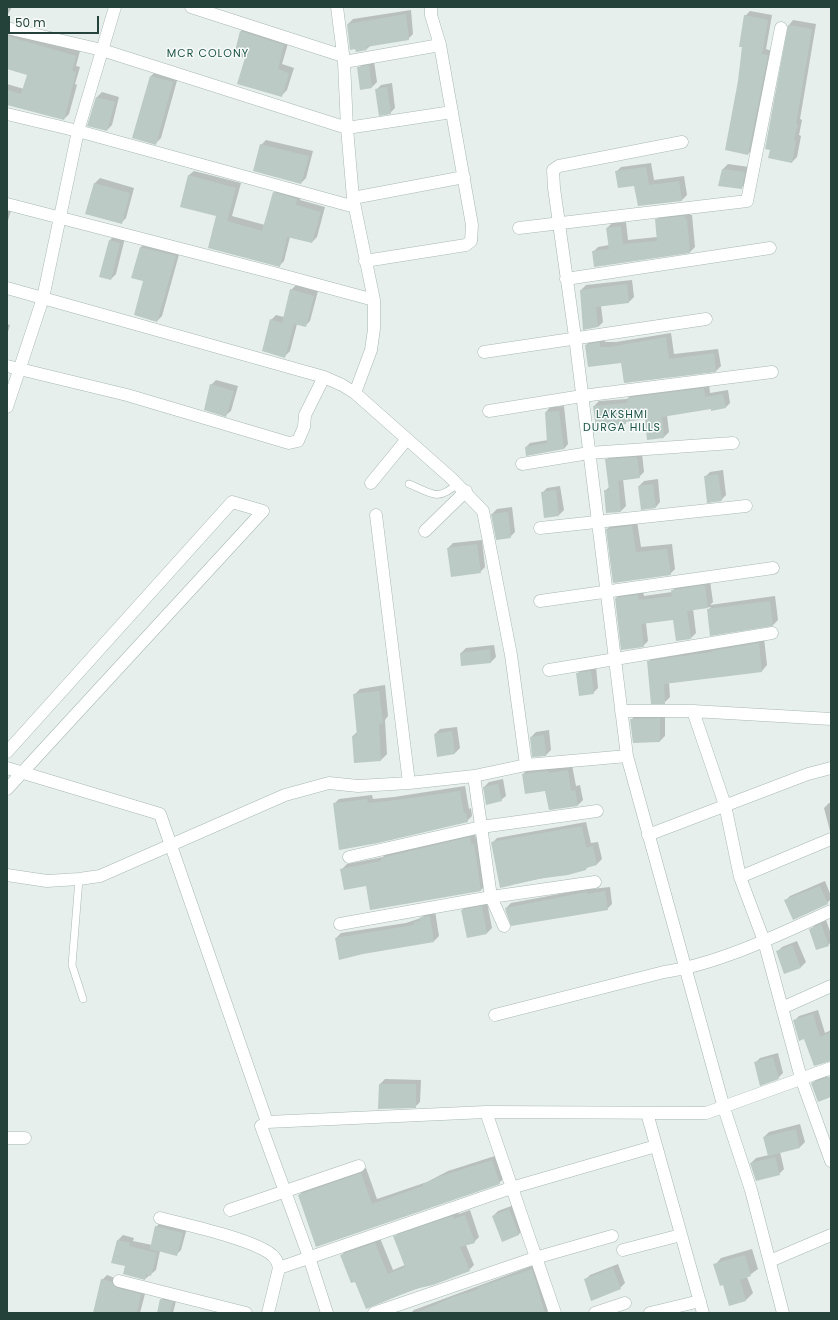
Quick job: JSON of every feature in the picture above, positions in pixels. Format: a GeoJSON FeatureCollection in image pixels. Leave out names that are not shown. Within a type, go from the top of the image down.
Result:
{"type":"FeatureCollection","features":[{"type":"Feature","properties":{"kind":"street"},"geometry":{"type":"LineString","coordinates":[[7,407],[43,298],[78,131],[114,7]]}},
{"type":"Feature","properties":{"kind":"street"},"geometry":{"type":"LineString","coordinates":[[191,7],[344,59],[440,44]]}},
{"type":"Feature","properties":{"kind":"street"},"geometry":{"type":"LineString","coordinates":[[337,7],[344,59],[347,128],[354,203],[374,300],[374,329],[371,350],[355,393]]}},
{"type":"Feature","properties":{"kind":"street"},"geometry":{"type":"LineString","coordinates":[[365,260],[468,244],[472,234],[472,225],[464,177],[440,44],[431,15],[431,7]]}},
{"type":"Feature","properties":{"kind":"street"},"geometry":{"type":"LineString","coordinates":[[7,28],[102,50],[347,128],[452,112]]}},
{"type":"Feature","properties":{"kind":"street"},"geometry":{"type":"LineString","coordinates":[[520,228],[748,201],[781,28]]}},
{"type":"Feature","properties":{"kind":"street"},"geometry":{"type":"LineString","coordinates":[[7,114],[354,203],[464,177]]}},
{"type":"Feature","properties":{"kind":"street"},"geometry":{"type":"LineString","coordinates":[[682,142],[558,166],[553,170],[558,223],[575,337],[627,756],[724,1108],[751,1190],[783,1313]]}},
{"type":"Feature","properties":{"kind":"street"},"geometry":{"type":"LineString","coordinates":[[7,204],[374,300]]}},
{"type":"Feature","properties":{"kind":"street"},"geometry":{"type":"LineString","coordinates":[[566,279],[770,248]]}},
{"type":"Feature","properties":{"kind":"street"},"geometry":{"type":"LineString","coordinates":[[7,288],[324,377],[342,384],[355,393],[461,488],[483,511],[510,655],[526,765]]}},
{"type":"Feature","properties":{"kind":"street"},"geometry":{"type":"LineString","coordinates":[[484,352],[575,337],[706,319]]}},
{"type":"Feature","properties":{"kind":"street"},"geometry":{"type":"LineString","coordinates":[[7,366],[127,395],[288,443],[298,441],[304,427],[305,415],[324,377]]}},
{"type":"Feature","properties":{"kind":"street"},"geometry":{"type":"LineString","coordinates":[[489,411],[582,396],[772,372]]}},
{"type":"Feature","properties":{"kind":"street"},"geometry":{"type":"LineString","coordinates":[[371,483],[407,439]]}},
{"type":"Feature","properties":{"kind":"street"},"geometry":{"type":"LineString","coordinates":[[522,464],[589,453],[734,443]]}},
{"type":"Feature","properties":{"kind":"street"},"geometry":{"type":"LineString","coordinates":[[425,531],[461,488]]}},
{"type":"Feature","properties":{"kind":"street"},"geometry":{"type":"LineString","coordinates":[[7,752],[232,502],[263,511],[7,789]]}},
{"type":"Feature","properties":{"kind":"street"},"geometry":{"type":"LineString","coordinates":[[540,528],[746,506]]}},
{"type":"Feature","properties":{"kind":"street"},"geometry":{"type":"LineString","coordinates":[[376,515],[409,783]]}},
{"type":"Feature","properties":{"kind":"street"},"geometry":{"type":"LineString","coordinates":[[540,601],[607,593],[773,568]]}},
{"type":"Feature","properties":{"kind":"street"},"geometry":{"type":"LineString","coordinates":[[548,670],[772,633]]}},
{"type":"Feature","properties":{"kind":"street"},"geometry":{"type":"LineString","coordinates":[[621,711],[693,711],[831,719]]}},
{"type":"Feature","properties":{"kind":"street"},"geometry":{"type":"LineString","coordinates":[[693,711],[725,805],[740,877],[764,941],[802,1078],[831,1161]]}},
{"type":"Feature","properties":{"kind":"street"},"geometry":{"type":"LineString","coordinates":[[7,875],[47,881],[100,876],[285,796],[329,783],[358,786],[409,783],[474,776],[526,765],[627,756]]}},
{"type":"Feature","properties":{"kind":"street"},"geometry":{"type":"LineString","coordinates":[[7,768],[160,814],[267,1122]]}},
{"type":"Feature","properties":{"kind":"street"},"geometry":{"type":"LineString","coordinates":[[648,835],[808,774],[831,768]]}},
{"type":"Feature","properties":{"kind":"street"},"geometry":{"type":"LineString","coordinates":[[474,776],[491,897],[504,926]]}},
{"type":"Feature","properties":{"kind":"street"},"geometry":{"type":"LineString","coordinates":[[349,857],[481,827],[597,811]]}},
{"type":"Feature","properties":{"kind":"street"},"geometry":{"type":"LineString","coordinates":[[740,877],[831,839]]}},
{"type":"Feature","properties":{"kind":"street"},"geometry":{"type":"LineString","coordinates":[[340,924],[491,897],[595,882]]}},
{"type":"Feature","properties":{"kind":"street"},"geometry":{"type":"LineString","coordinates":[[495,1015],[664,972],[685,969],[764,941],[831,911]]}},
{"type":"Feature","properties":{"kind":"street"},"geometry":{"type":"LineString","coordinates":[[782,1008],[831,986]]}},
{"type":"Feature","properties":{"kind":"street"},"geometry":{"type":"LineString","coordinates":[[327,1313],[309,1257],[260,1126],[267,1122],[486,1112],[706,1114],[831,1068]]}},
{"type":"Feature","properties":{"kind":"street"},"geometry":{"type":"LineString","coordinates":[[486,1112],[555,1313]]}},
{"type":"Feature","properties":{"kind":"street"},"geometry":{"type":"LineString","coordinates":[[647,1113],[703,1313]]}},
{"type":"Feature","properties":{"kind":"street"},"geometry":{"type":"LineString","coordinates":[[7,1138],[25,1138]]}},
{"type":"Feature","properties":{"kind":"street"},"geometry":{"type":"LineString","coordinates":[[279,1268],[511,1188],[656,1146]]}},
{"type":"Feature","properties":{"kind":"street"},"geometry":{"type":"LineString","coordinates":[[230,1210],[285,1193],[359,1166]]}},
{"type":"Feature","properties":{"kind":"street"},"geometry":{"type":"LineString","coordinates":[[160,1218],[242,1241],[266,1250],[277,1260],[279,1268],[268,1313]]}},
{"type":"Feature","properties":{"kind":"street"},"geometry":{"type":"LineString","coordinates":[[623,1250],[681,1235]]}},
{"type":"Feature","properties":{"kind":"street"},"geometry":{"type":"LineString","coordinates":[[770,1261],[831,1235]]}},
{"type":"Feature","properties":{"kind":"street"},"geometry":{"type":"LineString","coordinates":[[374,1313],[535,1258],[612,1236]]}},
{"type":"Feature","properties":{"kind":"street"},"geometry":{"type":"LineString","coordinates":[[120,1281],[246,1313]]}},
{"type":"Feature","properties":{"kind":"street"},"geometry":{"type":"LineString","coordinates":[[650,1313],[700,1301]]}},
{"type":"Feature","properties":{"kind":"street"},"geometry":{"type":"LineString","coordinates":[[595,1313],[625,1303]]}},
{"type":"Feature","properties":{"kind":"lane"},"geometry":{"type":"LineString","coordinates":[[409,484],[438,496],[461,488]]}},
{"type":"Feature","properties":{"kind":"lane"},"geometry":{"type":"LineString","coordinates":[[79,879],[72,965],[83,999]]}},
{"type":"Feature","properties":{"kind":"building"},"geometry":{"type":"Polygon","coordinates":[[[406,14],[409,40],[366,47],[367,50],[356,52],[355,49],[350,50],[347,24],[406,14]]]}},
{"type":"Feature","properties":{"kind":"building"},"geometry":{"type":"Polygon","coordinates":[[[744,15],[768,20],[762,54],[768,55],[748,155],[725,150],[738,81],[742,47],[739,47],[744,15]]]}},
{"type":"Feature","properties":{"kind":"building"},"geometry":{"type":"Polygon","coordinates":[[[788,25],[812,29],[796,124],[798,124],[794,140],[796,141],[792,163],[768,158],[770,150],[765,149],[788,25]]]}},
{"type":"Feature","properties":{"kind":"building"},"geometry":{"type":"Polygon","coordinates":[[[240,31],[284,45],[278,69],[289,73],[282,97],[237,84],[245,58],[234,55],[240,31]]]}},
{"type":"Feature","properties":{"kind":"building"},"geometry":{"type":"Polygon","coordinates":[[[7,36],[76,56],[72,71],[76,72],[64,120],[7,105],[7,90],[21,94],[27,75],[7,69],[7,36]]]}},
{"type":"Feature","properties":{"kind":"building"},"geometry":{"type":"Polygon","coordinates":[[[369,65],[372,88],[360,90],[357,67],[369,65]]]}},
{"type":"Feature","properties":{"kind":"building"},"geometry":{"type":"Polygon","coordinates":[[[150,76],[173,82],[156,145],[132,138],[150,76]]]}},
{"type":"Feature","properties":{"kind":"building"},"geometry":{"type":"Polygon","coordinates":[[[387,87],[391,114],[379,116],[375,89],[387,87]]]}},
{"type":"Feature","properties":{"kind":"building"},"geometry":{"type":"Polygon","coordinates":[[[96,97],[115,102],[107,131],[87,126],[96,97]]]}},
{"type":"Feature","properties":{"kind":"building"},"geometry":{"type":"Polygon","coordinates":[[[260,144],[309,156],[301,184],[253,171],[260,144]]]}},
{"type":"Feature","properties":{"kind":"building"},"geometry":{"type":"Polygon","coordinates":[[[646,167],[649,185],[679,181],[682,201],[638,206],[634,186],[618,188],[615,171],[646,167]]]}},
{"type":"Feature","properties":{"kind":"building"},"geometry":{"type":"Polygon","coordinates":[[[722,169],[745,172],[742,189],[718,186],[722,169]]]}},
{"type":"Feature","properties":{"kind":"building"},"geometry":{"type":"Polygon","coordinates":[[[188,175],[236,188],[227,221],[262,231],[273,192],[297,199],[296,205],[321,212],[312,243],[287,237],[280,267],[208,248],[216,216],[180,207],[188,175]]]}},
{"type":"Feature","properties":{"kind":"building"},"geometry":{"type":"Polygon","coordinates":[[[94,183],[130,193],[122,224],[85,214],[94,183]]]}},
{"type":"Feature","properties":{"kind":"building"},"geometry":{"type":"Polygon","coordinates":[[[685,216],[685,219],[687,219],[690,253],[594,267],[592,251],[609,249],[606,228],[621,226],[623,244],[657,241],[655,219],[685,216]]]}},
{"type":"Feature","properties":{"kind":"building"},"geometry":{"type":"Polygon","coordinates":[[[109,240],[120,243],[111,280],[99,277],[109,240]]]}},
{"type":"Feature","properties":{"kind":"building"},"geometry":{"type":"Polygon","coordinates":[[[140,247],[176,256],[157,322],[134,315],[143,281],[131,278],[140,247]]]}},
{"type":"Feature","properties":{"kind":"building"},"geometry":{"type":"Polygon","coordinates":[[[627,284],[629,303],[596,307],[598,327],[583,330],[580,290],[627,284]]]}},
{"type":"Feature","properties":{"kind":"building"},"geometry":{"type":"Polygon","coordinates":[[[290,289],[314,296],[306,327],[294,324],[285,358],[262,351],[270,319],[282,323],[290,289]]]}},
{"type":"Feature","properties":{"kind":"building"},"geometry":{"type":"Polygon","coordinates":[[[666,337],[669,359],[714,353],[716,372],[624,383],[621,363],[588,367],[585,345],[600,342],[600,347],[610,347],[666,337]]]}},
{"type":"Feature","properties":{"kind":"building"},"geometry":{"type":"Polygon","coordinates":[[[210,384],[234,391],[226,417],[204,410],[210,384]]]}},
{"type":"Feature","properties":{"kind":"building"},"geometry":{"type":"Polygon","coordinates":[[[704,388],[705,397],[723,394],[726,408],[662,417],[664,438],[647,440],[645,419],[626,422],[626,424],[596,428],[593,406],[627,403],[627,398],[704,388]]]}},
{"type":"Feature","properties":{"kind":"building"},"geometry":{"type":"Polygon","coordinates":[[[559,411],[564,449],[526,456],[525,447],[547,443],[545,412],[559,411]]]}},
{"type":"Feature","properties":{"kind":"building"},"geometry":{"type":"Polygon","coordinates":[[[637,457],[640,478],[618,481],[621,512],[606,513],[604,490],[609,490],[605,459],[637,457]]]}},
{"type":"Feature","properties":{"kind":"building"},"geometry":{"type":"Polygon","coordinates":[[[718,474],[722,501],[707,503],[704,476],[718,474]]]}},
{"type":"Feature","properties":{"kind":"building"},"geometry":{"type":"Polygon","coordinates":[[[653,484],[656,508],[641,510],[638,486],[653,484]]]}},
{"type":"Feature","properties":{"kind":"building"},"geometry":{"type":"Polygon","coordinates":[[[556,490],[559,516],[544,518],[541,492],[556,490]]]}},
{"type":"Feature","properties":{"kind":"building"},"geometry":{"type":"Polygon","coordinates":[[[508,512],[511,538],[496,540],[491,514],[508,512]]]}},
{"type":"Feature","properties":{"kind":"building"},"geometry":{"type":"Polygon","coordinates":[[[632,526],[636,552],[667,549],[671,575],[613,583],[606,529],[632,526]]]}},
{"type":"Feature","properties":{"kind":"building"},"geometry":{"type":"Polygon","coordinates":[[[477,544],[481,573],[451,577],[447,548],[477,544]]]}},
{"type":"Feature","properties":{"kind":"building"},"geometry":{"type":"Polygon","coordinates":[[[705,585],[708,608],[687,611],[691,639],[676,641],[673,620],[641,624],[644,647],[621,650],[615,598],[638,595],[639,600],[672,596],[671,590],[705,585]]]}},
{"type":"Feature","properties":{"kind":"building"},"geometry":{"type":"Polygon","coordinates":[[[770,601],[773,626],[710,636],[707,609],[770,601]]]}},
{"type":"Feature","properties":{"kind":"building"},"geometry":{"type":"Polygon","coordinates":[[[759,643],[762,672],[664,684],[665,704],[651,704],[647,661],[712,652],[759,643]]]}},
{"type":"Feature","properties":{"kind":"building"},"geometry":{"type":"Polygon","coordinates":[[[490,649],[491,663],[461,666],[460,653],[490,649]]]}},
{"type":"Feature","properties":{"kind":"building"},"geometry":{"type":"Polygon","coordinates":[[[591,671],[594,694],[579,696],[576,673],[591,671]]]}},
{"type":"Feature","properties":{"kind":"building"},"geometry":{"type":"Polygon","coordinates":[[[379,691],[383,723],[379,724],[381,761],[354,763],[352,736],[357,735],[353,694],[379,691]]]}},
{"type":"Feature","properties":{"kind":"building"},"geometry":{"type":"Polygon","coordinates":[[[660,718],[660,742],[633,743],[630,719],[660,718]]]}},
{"type":"Feature","properties":{"kind":"building"},"geometry":{"type":"Polygon","coordinates":[[[452,731],[455,754],[437,757],[434,734],[452,731]]]}},
{"type":"Feature","properties":{"kind":"building"},"geometry":{"type":"Polygon","coordinates":[[[544,735],[546,756],[532,757],[530,737],[544,735]]]}},
{"type":"Feature","properties":{"kind":"building"},"geometry":{"type":"Polygon","coordinates":[[[568,770],[571,791],[575,790],[578,806],[549,810],[545,791],[525,794],[522,774],[548,771],[549,773],[568,770]]]}},
{"type":"Feature","properties":{"kind":"building"},"geometry":{"type":"Polygon","coordinates":[[[498,784],[502,801],[486,805],[483,787],[498,784]]]}},
{"type":"Feature","properties":{"kind":"building"},"geometry":{"type":"Polygon","coordinates":[[[460,791],[464,813],[466,813],[468,822],[378,843],[339,850],[333,803],[367,799],[368,803],[460,791]]]}},
{"type":"Feature","properties":{"kind":"building"},"geometry":{"type":"Polygon","coordinates":[[[582,826],[586,848],[593,846],[597,865],[568,875],[537,879],[500,888],[491,842],[582,826]]]}},
{"type":"Feature","properties":{"kind":"building"},"geometry":{"type":"Polygon","coordinates":[[[470,837],[471,844],[474,844],[481,891],[370,910],[366,886],[344,890],[340,869],[381,861],[381,858],[470,837]]]}},
{"type":"Feature","properties":{"kind":"building"},"geometry":{"type":"Polygon","coordinates":[[[820,886],[828,904],[793,920],[784,900],[820,886]]]}},
{"type":"Feature","properties":{"kind":"building"},"geometry":{"type":"Polygon","coordinates":[[[605,891],[608,910],[511,926],[505,908],[587,892],[587,894],[605,891]]]}},
{"type":"Feature","properties":{"kind":"building"},"geometry":{"type":"Polygon","coordinates":[[[482,906],[487,934],[467,938],[461,910],[482,906]]]}},
{"type":"Feature","properties":{"kind":"building"},"geometry":{"type":"Polygon","coordinates":[[[430,916],[434,942],[363,954],[339,960],[335,938],[414,925],[414,922],[420,921],[420,917],[430,916]]]}},
{"type":"Feature","properties":{"kind":"building"},"geometry":{"type":"Polygon","coordinates":[[[821,924],[829,946],[816,950],[809,929],[821,924]]]}},
{"type":"Feature","properties":{"kind":"building"},"geometry":{"type":"Polygon","coordinates":[[[792,945],[801,968],[784,974],[776,951],[792,945]]]}},
{"type":"Feature","properties":{"kind":"building"},"geometry":{"type":"Polygon","coordinates":[[[813,1014],[820,1037],[831,1032],[831,1061],[814,1066],[804,1039],[799,1041],[793,1020],[813,1014]]]}},
{"type":"Feature","properties":{"kind":"building"},"geometry":{"type":"Polygon","coordinates":[[[773,1057],[779,1079],[760,1086],[754,1062],[773,1057]]]}},
{"type":"Feature","properties":{"kind":"building"},"geometry":{"type":"Polygon","coordinates":[[[831,1076],[831,1097],[818,1102],[811,1083],[831,1076]]]}},
{"type":"Feature","properties":{"kind":"building"},"geometry":{"type":"Polygon","coordinates":[[[379,1084],[416,1084],[416,1108],[378,1109],[379,1084]]]}},
{"type":"Feature","properties":{"kind":"building"},"geometry":{"type":"Polygon","coordinates":[[[796,1129],[800,1148],[768,1156],[763,1137],[796,1129]]]}},
{"type":"Feature","properties":{"kind":"building"},"geometry":{"type":"Polygon","coordinates":[[[775,1157],[780,1175],[756,1181],[750,1163],[775,1157]]]}},
{"type":"Feature","properties":{"kind":"building"},"geometry":{"type":"Polygon","coordinates":[[[492,1160],[500,1184],[316,1247],[298,1195],[361,1173],[372,1204],[423,1186],[423,1184],[441,1176],[492,1160]]]}},
{"type":"Feature","properties":{"kind":"building"},"geometry":{"type":"Polygon","coordinates":[[[509,1209],[519,1235],[502,1242],[492,1216],[509,1209]]]}},
{"type":"Feature","properties":{"kind":"building"},"geometry":{"type":"Polygon","coordinates":[[[465,1215],[475,1243],[460,1247],[470,1271],[433,1285],[415,1289],[366,1309],[355,1282],[351,1283],[340,1255],[375,1243],[388,1274],[405,1267],[393,1236],[453,1216],[454,1219],[465,1215]]]}},
{"type":"Feature","properties":{"kind":"building"},"geometry":{"type":"Polygon","coordinates":[[[155,1226],[183,1233],[177,1256],[150,1249],[155,1226]]]}},
{"type":"Feature","properties":{"kind":"building"},"geometry":{"type":"Polygon","coordinates":[[[117,1240],[130,1243],[129,1246],[157,1253],[151,1276],[146,1274],[145,1280],[123,1274],[125,1266],[111,1263],[117,1240]]]}},
{"type":"Feature","properties":{"kind":"building"},"geometry":{"type":"Polygon","coordinates":[[[745,1255],[751,1276],[740,1280],[746,1301],[729,1306],[723,1285],[720,1286],[713,1264],[745,1255]]]}},
{"type":"Feature","properties":{"kind":"building"},"geometry":{"type":"Polygon","coordinates":[[[613,1268],[621,1289],[591,1301],[584,1279],[613,1268]]]}},
{"type":"Feature","properties":{"kind":"building"},"geometry":{"type":"Polygon","coordinates":[[[532,1269],[545,1313],[416,1313],[453,1297],[479,1289],[479,1287],[532,1269]]]}},
{"type":"Feature","properties":{"kind":"building"},"geometry":{"type":"Polygon","coordinates":[[[101,1279],[112,1282],[117,1288],[141,1294],[137,1313],[93,1313],[101,1279]]]}},
{"type":"Feature","properties":{"kind":"building"},"geometry":{"type":"Polygon","coordinates":[[[160,1299],[173,1302],[170,1313],[157,1313],[160,1299]]]}},
{"type":"Feature","properties":{"kind":"district","name":"MCR COLONY"},"geometry":{"type":"Point","coordinates":[208,54]}},
{"type":"Feature","properties":{"kind":"district","name":"LAKSHMI DURGA HILLS"},"geometry":{"type":"Point","coordinates":[622,421]}}]}
